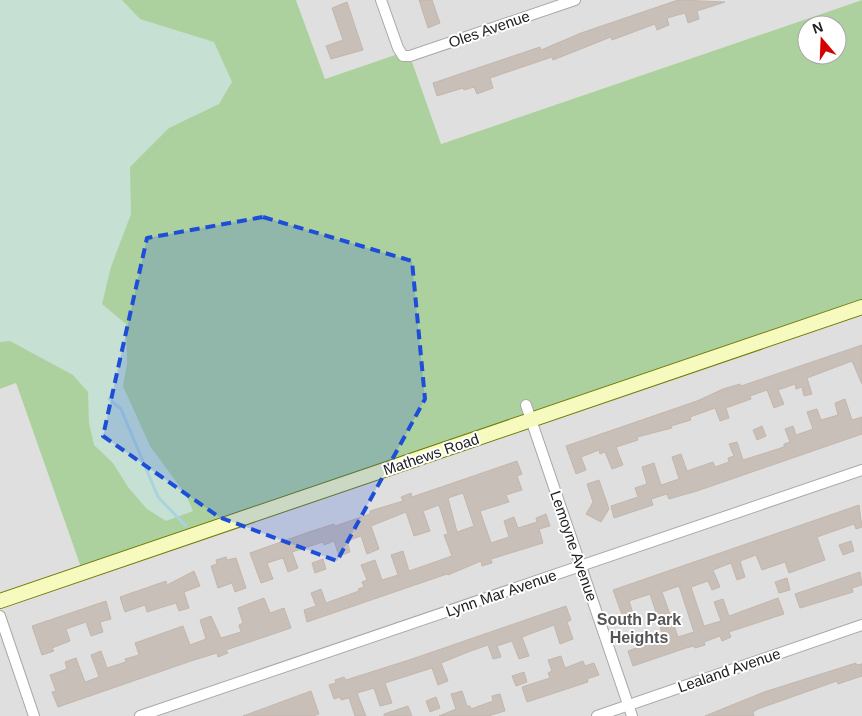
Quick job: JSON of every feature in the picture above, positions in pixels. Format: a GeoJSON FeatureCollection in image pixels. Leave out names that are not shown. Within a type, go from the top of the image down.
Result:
{"type":"FeatureCollection","features":[{"type":"Feature","properties":{"kind":"street","name":"Oles Avenue"},"geometry":{"type":"LineString","coordinates":[[381,0],[398,48],[403,56],[410,56],[575,0]]}},
{"type":"Feature","properties":{"kind":"street","name":"Mathews Road"},"geometry":{"type":"LineString","coordinates":[[0,601],[862,307]]}},
{"type":"Feature","properties":{"kind":"street","name":"Lemoyne Avenue"},"geometry":{"type":"LineString","coordinates":[[526,404],[632,716]]}},
{"type":"Feature","properties":{"kind":"street","name":"Lynn Mar Avenue"},"geometry":{"type":"LineString","coordinates":[[140,716],[862,470]]}},
{"type":"Feature","properties":{"kind":"street"},"geometry":{"type":"LineString","coordinates":[[0,616],[34,716]]}},
{"type":"Feature","properties":{"kind":"street","name":"Lealand Avenue"},"geometry":{"type":"LineString","coordinates":[[597,716],[862,625]]}},
{"type":"Feature","properties":{"kind":"highlighted area"},"geometry":{"type":"Polygon","coordinates":[[[263,217],[412,261],[425,399],[337,561],[219,517],[103,436],[147,238],[263,217]]]}},
{"type":"Feature","properties":{"kind":"shaded area"},"geometry":{"type":"Polygon","coordinates":[[[296,0],[862,0],[818,15],[797,15],[797,22],[441,144],[410,56],[401,54],[325,79],[296,0]]]}},
{"type":"Feature","properties":{"kind":"shaded area"},"geometry":{"type":"Polygon","coordinates":[[[862,307],[862,716],[0,716],[0,389],[16,383],[83,572],[862,307]]]}},
{"type":"Feature","properties":{"kind":"green space"},"geometry":{"type":"Polygon","coordinates":[[[0,0],[296,0],[325,79],[401,53],[410,56],[441,144],[797,22],[797,65],[847,65],[847,15],[818,15],[862,0],[862,307],[83,573],[16,383],[0,389],[0,0]]]}},
{"type":"Feature","properties":{"kind":"green space"},"geometry":{"type":"Polygon","coordinates":[[[0,0],[122,0],[140,19],[214,42],[232,82],[219,104],[169,128],[130,167],[131,214],[111,267],[102,304],[126,324],[127,364],[123,386],[150,446],[186,495],[193,511],[166,521],[147,509],[128,487],[113,463],[94,445],[89,423],[88,392],[73,375],[10,341],[0,342],[0,0]]]}},
{"type":"Feature","properties":{"kind":"building"},"geometry":{"type":"Polygon","coordinates":[[[419,0],[432,0],[440,23],[428,28],[419,0]]]}},
{"type":"Feature","properties":{"kind":"building"},"geometry":{"type":"Polygon","coordinates":[[[678,0],[725,2],[697,11],[699,19],[688,23],[685,13],[667,18],[669,25],[657,30],[655,24],[612,40],[611,37],[553,60],[552,57],[490,78],[493,88],[477,94],[474,87],[464,90],[463,88],[437,96],[433,83],[540,47],[541,50],[581,33],[678,0]]]}},
{"type":"Feature","properties":{"kind":"building"},"geometry":{"type":"Polygon","coordinates":[[[347,2],[363,50],[331,59],[326,46],[343,40],[332,8],[347,2]]]}},
{"type":"Feature","properties":{"kind":"building"},"geometry":{"type":"Polygon","coordinates":[[[862,345],[862,384],[852,361],[807,378],[812,394],[804,396],[802,387],[796,389],[795,384],[778,390],[784,404],[774,408],[767,390],[750,396],[751,399],[726,408],[729,418],[720,421],[715,408],[690,417],[691,420],[671,426],[672,428],[637,437],[638,440],[616,447],[623,465],[612,469],[605,452],[600,454],[599,450],[581,457],[586,470],[576,474],[566,446],[697,401],[723,389],[740,384],[741,386],[862,345]]]}},
{"type":"Feature","properties":{"kind":"building"},"geometry":{"type":"Polygon","coordinates":[[[845,399],[852,420],[862,417],[862,434],[697,491],[669,499],[667,494],[651,499],[653,505],[614,518],[611,506],[638,497],[635,488],[647,484],[642,467],[654,463],[661,485],[679,479],[672,457],[681,454],[687,471],[713,462],[715,467],[729,462],[728,458],[734,456],[729,444],[737,442],[743,460],[784,447],[784,444],[790,442],[785,429],[793,426],[796,435],[813,429],[807,412],[817,409],[821,420],[838,415],[835,403],[845,399]]]}},
{"type":"Feature","properties":{"kind":"building"},"geometry":{"type":"Polygon","coordinates":[[[762,426],[766,436],[757,440],[753,430],[762,426]]]}},
{"type":"Feature","properties":{"kind":"building"},"geometry":{"type":"Polygon","coordinates":[[[517,461],[522,474],[517,476],[522,490],[506,495],[509,502],[480,511],[491,543],[509,537],[504,521],[514,517],[518,528],[537,522],[536,518],[546,514],[550,526],[539,529],[543,543],[491,559],[492,563],[482,566],[481,561],[448,575],[307,622],[304,610],[316,606],[311,593],[321,589],[326,603],[359,591],[358,589],[364,587],[362,582],[367,580],[361,565],[375,560],[382,580],[398,575],[391,555],[403,551],[409,571],[452,556],[444,535],[448,534],[439,505],[423,511],[430,531],[414,536],[406,512],[371,526],[379,549],[367,554],[361,536],[347,541],[350,552],[339,556],[334,541],[324,545],[323,542],[292,552],[298,568],[288,572],[283,558],[267,563],[273,579],[261,583],[250,553],[309,532],[334,524],[335,526],[370,514],[370,511],[403,501],[401,497],[411,493],[412,497],[517,461]],[[463,493],[448,498],[457,532],[474,526],[463,493]]]}},
{"type":"Feature","properties":{"kind":"building"},"geometry":{"type":"Polygon","coordinates":[[[599,480],[609,509],[601,522],[586,514],[593,502],[587,484],[599,480]]]}},
{"type":"Feature","properties":{"kind":"building"},"geometry":{"type":"Polygon","coordinates":[[[859,505],[862,527],[856,529],[854,524],[817,537],[825,560],[789,573],[785,562],[762,570],[756,555],[740,561],[745,577],[737,580],[731,563],[713,570],[720,587],[712,590],[708,581],[691,587],[704,626],[721,621],[714,602],[723,599],[729,616],[778,598],[784,614],[729,632],[731,637],[722,641],[720,636],[704,642],[705,645],[686,648],[633,666],[628,651],[663,638],[659,621],[650,594],[629,601],[634,616],[624,620],[613,590],[859,505]],[[679,586],[662,592],[678,637],[694,632],[679,586]]]}},
{"type":"Feature","properties":{"kind":"building"},"geometry":{"type":"Polygon","coordinates":[[[851,541],[854,551],[843,555],[839,545],[851,541]]]}},
{"type":"Feature","properties":{"kind":"building"},"geometry":{"type":"Polygon","coordinates":[[[226,557],[227,560],[236,558],[246,588],[235,592],[232,583],[218,588],[211,566],[217,564],[216,560],[226,557]]]}},
{"type":"Feature","properties":{"kind":"building"},"geometry":{"type":"Polygon","coordinates":[[[323,559],[326,569],[315,573],[312,563],[323,559]]]}},
{"type":"Feature","properties":{"kind":"building"},"geometry":{"type":"Polygon","coordinates":[[[194,571],[200,586],[184,592],[189,608],[179,611],[176,603],[147,612],[145,605],[125,612],[120,597],[166,581],[167,585],[194,571]]]}},
{"type":"Feature","properties":{"kind":"building"},"geometry":{"type":"Polygon","coordinates":[[[860,572],[862,585],[852,588],[853,592],[800,608],[795,594],[860,572]]]}},
{"type":"Feature","properties":{"kind":"building"},"geometry":{"type":"Polygon","coordinates":[[[787,578],[790,590],[779,593],[775,582],[787,578]]]}},
{"type":"Feature","properties":{"kind":"building"},"geometry":{"type":"Polygon","coordinates":[[[264,598],[270,613],[284,608],[291,628],[226,650],[228,653],[218,657],[217,653],[191,661],[58,707],[52,692],[56,691],[50,675],[67,669],[65,662],[76,658],[85,682],[99,677],[91,655],[101,651],[107,668],[126,662],[125,659],[139,655],[135,643],[183,626],[190,645],[206,639],[200,620],[211,616],[221,638],[241,632],[239,625],[243,623],[238,608],[264,598]]]}},
{"type":"Feature","properties":{"kind":"building"},"geometry":{"type":"Polygon","coordinates":[[[106,601],[111,619],[100,622],[103,632],[91,636],[86,622],[66,629],[70,641],[52,648],[54,651],[42,655],[32,626],[106,601]]]}},
{"type":"Feature","properties":{"kind":"building"},"geometry":{"type":"Polygon","coordinates":[[[566,606],[571,620],[567,622],[573,639],[560,644],[554,625],[522,637],[529,656],[519,659],[512,641],[497,646],[501,657],[493,659],[488,645],[441,663],[448,681],[438,685],[432,668],[385,683],[392,703],[380,706],[374,688],[357,693],[366,716],[355,716],[349,698],[341,700],[340,697],[334,699],[329,685],[336,683],[335,680],[344,677],[346,680],[412,659],[566,606]]]}},
{"type":"Feature","properties":{"kind":"building"},"geometry":{"type":"Polygon","coordinates":[[[561,656],[565,668],[583,661],[585,666],[594,663],[599,675],[587,679],[588,682],[527,702],[522,687],[550,678],[548,673],[552,671],[548,660],[561,656]]]}},
{"type":"Feature","properties":{"kind":"building"},"geometry":{"type":"Polygon","coordinates":[[[856,663],[856,665],[862,664],[862,676],[838,684],[837,681],[758,709],[753,712],[754,716],[705,716],[764,692],[856,663]]]}},
{"type":"Feature","properties":{"kind":"building"},"geometry":{"type":"Polygon","coordinates":[[[524,672],[527,682],[516,686],[512,676],[524,672]]]}},
{"type":"Feature","properties":{"kind":"building"},"geometry":{"type":"Polygon","coordinates":[[[311,691],[319,714],[313,716],[243,716],[311,691]]]}},
{"type":"Feature","properties":{"kind":"building"},"geometry":{"type":"Polygon","coordinates":[[[462,691],[467,706],[470,706],[471,709],[493,701],[492,696],[500,694],[505,711],[488,716],[439,716],[456,709],[451,694],[462,691]]]}},
{"type":"Feature","properties":{"kind":"building"},"geometry":{"type":"Polygon","coordinates":[[[436,697],[440,708],[430,712],[426,701],[436,697]]]}},
{"type":"Feature","properties":{"kind":"building"},"geometry":{"type":"Polygon","coordinates":[[[408,706],[412,716],[384,716],[384,714],[408,706]]]}},
{"type":"Feature","properties":{"kind":"waterway"},"geometry":{"type":"LineString","coordinates":[[109,399],[121,409],[158,497],[186,526]]}},
{"type":"Feature","properties":{"kind":"district","name":"South Park Heights"},"geometry":{"type":"Point","coordinates":[639,628]}}]}
